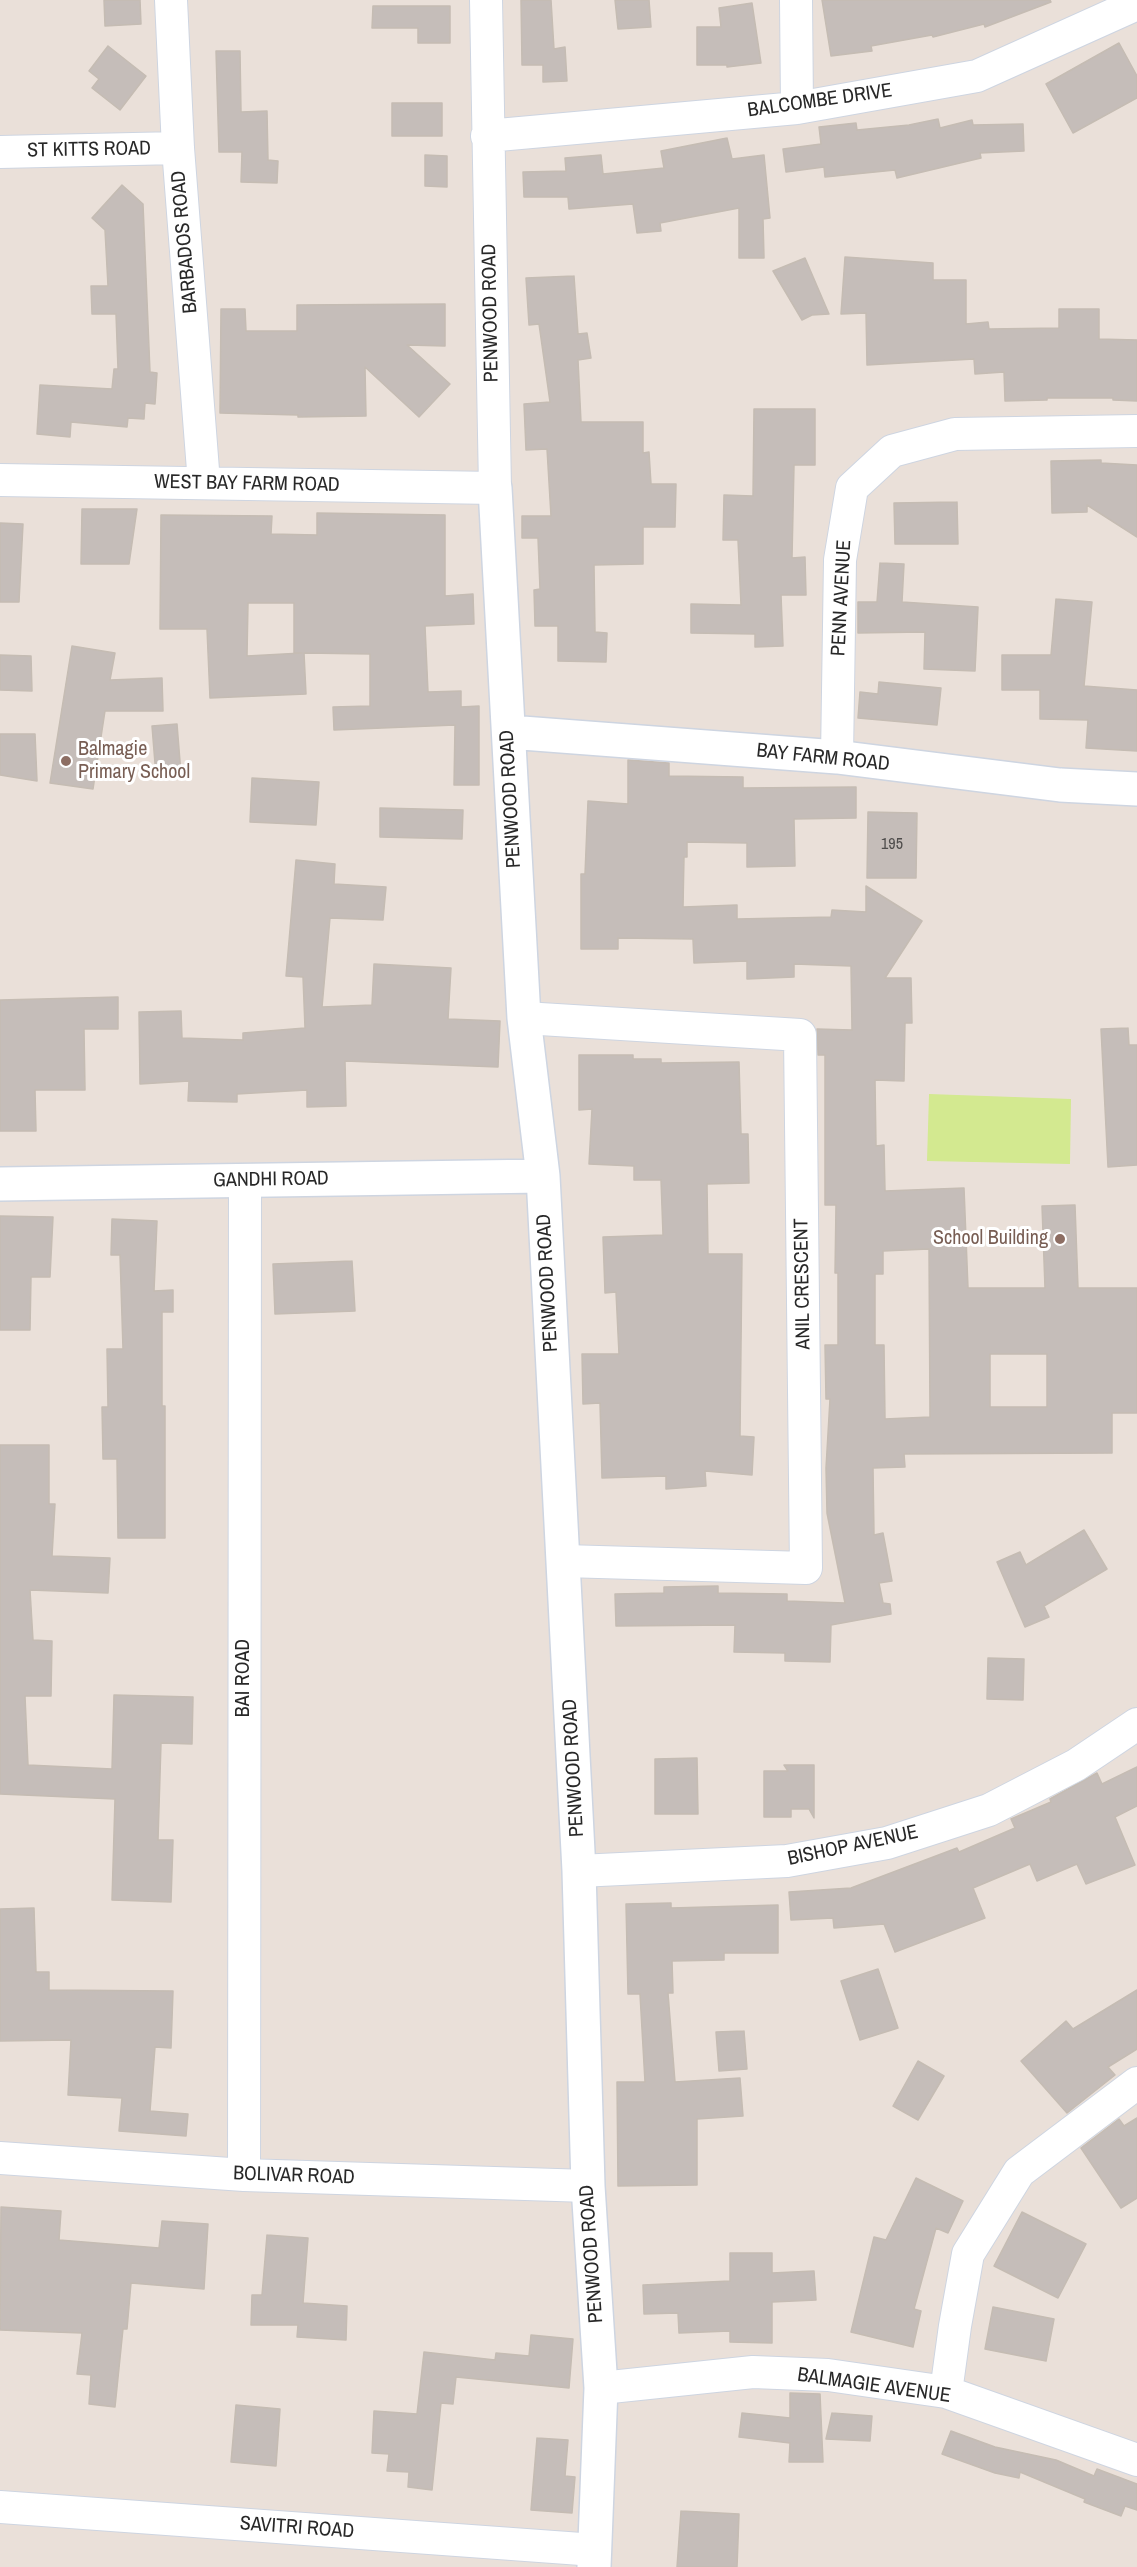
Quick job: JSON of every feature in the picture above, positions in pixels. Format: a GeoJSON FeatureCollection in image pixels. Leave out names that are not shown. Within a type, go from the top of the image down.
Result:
{"type":"FeatureCollection","features":[{"type":"Feature","properties":{"kind":"street","name":"BARBADOS ROAD"},"geometry":{"type":"LineString","coordinates":[[171,0],[178,147],[204,483]]}},
{"type":"Feature","properties":{"kind":"street","name":"PENWOOD ROAD"},"geometry":{"type":"LineString","coordinates":[[486,0],[495,488],[524,1018],[543,1176],[579,1871],[588,2186],[601,2388],[594,2558]]}},
{"type":"Feature","properties":{"kind":"street"},"geometry":{"type":"LineString","coordinates":[[796,0],[797,108]]}},
{"type":"Feature","properties":{"kind":"street","name":"BALCOMBE DRIVE"},"geometry":{"type":"LineString","coordinates":[[487,136],[797,108],[977,76],[1135,10]]}},
{"type":"Feature","properties":{"kind":"street","name":"ST KITTS ROAD"},"geometry":{"type":"LineString","coordinates":[[0,152],[178,147]]}},
{"type":"Feature","properties":{"kind":"street","name":"PENN AVENUE"},"geometry":{"type":"LineString","coordinates":[[837,757],[840,560],[852,488],[892,451],[955,434],[1137,431]]}},
{"type":"Feature","properties":{"kind":"street","name":"WEST BAY FARM ROAD"},"geometry":{"type":"LineString","coordinates":[[0,480],[495,488]]}},
{"type":"Feature","properties":{"kind":"street","name":"BAY FARM ROAD"},"geometry":{"type":"LineString","coordinates":[[508,732],[837,757],[1060,785],[1137,789]]}},
{"type":"Feature","properties":{"kind":"street","name":"ANIL CRESCENT"},"geometry":{"type":"LineString","coordinates":[[524,1018],[801,1035],[806,1568],[564,1561]]}},
{"type":"Feature","properties":{"kind":"street","name":"GANDHI ROAD"},"geometry":{"type":"LineString","coordinates":[[0,1184],[543,1176]]}},
{"type":"Feature","properties":{"kind":"street","name":"BAI ROAD"},"geometry":{"type":"LineString","coordinates":[[244,2175],[245,1180]]}},
{"type":"Feature","properties":{"kind":"street","name":"BISHOP AVENUE"},"geometry":{"type":"LineString","coordinates":[[579,1871],[787,1861],[887,1843],[989,1809],[1076,1765],[1137,1724]]}},
{"type":"Feature","properties":{"kind":"street"},"geometry":{"type":"LineString","coordinates":[[946,2392],[968,2254],[1018,2172],[1137,2083]]}},
{"type":"Feature","properties":{"kind":"street","name":"BOLIVAR ROAD"},"geometry":{"type":"LineString","coordinates":[[0,2158],[244,2175],[588,2186]]}},
{"type":"Feature","properties":{"kind":"street","name":"BALMAGIE AVENUE"},"geometry":{"type":"LineString","coordinates":[[601,2388],[753,2372],[828,2375],[946,2392],[1137,2460]]}},
{"type":"Feature","properties":{"kind":"street","name":"SAVITRI ROAD"},"geometry":{"type":"LineString","coordinates":[[0,2507],[594,2558]]}},
{"type":"Feature","properties":{"kind":"green space"},"geometry":{"type":"Polygon","coordinates":[[[929,1094],[1071,1099],[1070,1164],[927,1161],[929,1094]]]}},
{"type":"Feature","properties":{"kind":"building"},"geometry":{"type":"Polygon","coordinates":[[[104,0],[140,0],[141,24],[105,26],[104,0]]]}},
{"type":"Feature","properties":{"kind":"building"},"geometry":{"type":"Polygon","coordinates":[[[521,0],[551,0],[554,49],[565,47],[567,81],[543,82],[543,65],[522,65],[521,0]]]}},
{"type":"Feature","properties":{"kind":"building"},"geometry":{"type":"Polygon","coordinates":[[[615,0],[649,0],[651,27],[618,29],[615,0]]]}},
{"type":"Feature","properties":{"kind":"building"},"geometry":{"type":"Polygon","coordinates":[[[822,0],[1050,0],[1051,2],[985,27],[984,24],[933,37],[932,35],[871,46],[872,51],[831,56],[822,0]]]}},
{"type":"Feature","properties":{"kind":"building"},"geometry":{"type":"Polygon","coordinates":[[[752,3],[761,63],[727,67],[727,65],[697,65],[697,27],[721,27],[719,8],[752,3]]]}},
{"type":"Feature","properties":{"kind":"building"},"geometry":{"type":"Polygon","coordinates":[[[373,6],[450,6],[450,43],[418,43],[418,28],[372,28],[373,6]]]}},
{"type":"Feature","properties":{"kind":"building"},"geometry":{"type":"Polygon","coordinates":[[[1119,43],[1137,76],[1137,98],[1073,133],[1046,84],[1119,43]]]}},
{"type":"Feature","properties":{"kind":"building"},"geometry":{"type":"Polygon","coordinates":[[[108,46],[146,76],[120,110],[92,88],[99,79],[89,71],[108,46]]]}},
{"type":"Feature","properties":{"kind":"building"},"geometry":{"type":"Polygon","coordinates":[[[216,51],[240,51],[241,112],[267,111],[268,160],[278,161],[277,183],[241,182],[242,152],[219,152],[216,51]]]}},
{"type":"Feature","properties":{"kind":"building"},"geometry":{"type":"Polygon","coordinates":[[[392,103],[442,103],[442,136],[392,136],[392,103]]]}},
{"type":"Feature","properties":{"kind":"building"},"geometry":{"type":"Polygon","coordinates":[[[938,119],[940,128],[972,120],[973,125],[1023,124],[1024,151],[980,153],[981,158],[897,178],[895,170],[825,177],[824,167],[786,172],[783,149],[821,144],[819,127],[856,123],[857,130],[909,125],[938,119]]]}},
{"type":"Feature","properties":{"kind":"building"},"geometry":{"type":"Polygon","coordinates":[[[727,138],[732,159],[764,155],[770,218],[763,219],[764,258],[739,258],[739,208],[660,223],[661,231],[637,233],[633,204],[569,209],[568,197],[524,197],[523,172],[566,171],[565,158],[601,155],[603,174],[664,168],[661,151],[727,138]]]}},
{"type":"Feature","properties":{"kind":"building"},"geometry":{"type":"Polygon","coordinates":[[[425,155],[447,156],[447,187],[425,186],[425,155]]]}},
{"type":"Feature","properties":{"kind":"building"},"geometry":{"type":"Polygon","coordinates":[[[122,185],[143,204],[150,372],[157,373],[155,404],[145,403],[144,419],[128,418],[127,427],[71,422],[70,437],[37,434],[40,385],[112,389],[114,369],[118,369],[116,314],[92,314],[91,286],[108,286],[105,230],[92,218],[122,185]]]}},
{"type":"Feature","properties":{"kind":"building"},"geometry":{"type":"Polygon","coordinates":[[[845,257],[933,263],[933,280],[966,280],[966,324],[988,322],[989,329],[1059,328],[1059,309],[1099,309],[1099,339],[1137,340],[1137,401],[1113,400],[1113,398],[1047,398],[1047,400],[1005,401],[1004,372],[975,374],[974,359],[867,365],[866,313],[841,314],[845,257]]]}},
{"type":"Feature","properties":{"kind":"building"},"geometry":{"type":"Polygon","coordinates":[[[805,258],[829,314],[812,315],[802,320],[773,271],[805,258]]]}},
{"type":"Feature","properties":{"kind":"building"},"geometry":{"type":"Polygon","coordinates":[[[574,276],[578,334],[587,333],[591,358],[578,360],[581,422],[643,422],[643,453],[649,452],[651,484],[676,484],[675,527],[643,527],[643,564],[594,565],[595,632],[607,633],[606,662],[558,661],[558,626],[535,626],[534,590],[540,589],[538,538],[522,538],[522,516],[551,516],[547,449],[526,450],[524,404],[550,402],[539,324],[529,325],[526,278],[574,276]]]}},
{"type":"Feature","properties":{"kind":"building"},"geometry":{"type":"Polygon","coordinates":[[[445,304],[445,346],[407,345],[450,384],[419,417],[365,367],[366,416],[298,417],[298,415],[220,413],[221,309],[245,309],[246,331],[297,331],[297,305],[445,304]]]}},
{"type":"Feature","properties":{"kind":"building"},"geometry":{"type":"Polygon","coordinates":[[[754,409],[815,409],[815,465],[794,465],[792,558],[805,557],[806,595],[781,595],[783,646],[755,647],[755,634],[691,633],[691,604],[741,605],[738,540],[723,540],[724,495],[753,496],[754,409]]]}},
{"type":"Feature","properties":{"kind":"building"},"geometry":{"type":"Polygon","coordinates":[[[1101,460],[1101,463],[1137,465],[1137,537],[1087,505],[1087,512],[1052,513],[1051,461],[1101,460]]]}},
{"type":"Feature","properties":{"kind":"building"},"geometry":{"type":"Polygon","coordinates":[[[957,502],[958,544],[895,544],[894,503],[957,502]]]}},
{"type":"Feature","properties":{"kind":"building"},"geometry":{"type":"Polygon","coordinates":[[[82,509],[137,509],[129,564],[81,564],[82,509]]]}},
{"type":"Feature","properties":{"kind":"building"},"geometry":{"type":"Polygon","coordinates":[[[317,513],[445,515],[445,596],[473,594],[474,624],[425,626],[428,692],[461,691],[461,707],[479,706],[479,785],[454,785],[455,725],[334,730],[333,707],[370,706],[370,654],[304,653],[306,694],[210,698],[207,629],[160,629],[161,515],[272,516],[271,534],[317,535],[317,513]],[[248,603],[247,656],[302,653],[294,653],[294,603],[248,603]]]}},
{"type":"Feature","properties":{"kind":"building"},"geometry":{"type":"Polygon","coordinates":[[[0,523],[23,524],[19,602],[0,602],[0,523]]]}},
{"type":"Feature","properties":{"kind":"building"},"geometry":{"type":"Polygon","coordinates":[[[880,563],[904,564],[902,602],[978,607],[975,671],[924,669],[925,632],[858,633],[858,602],[877,602],[880,563]]]}},
{"type":"Feature","properties":{"kind":"building"},"geometry":{"type":"Polygon","coordinates":[[[1056,599],[1092,602],[1084,686],[1137,690],[1137,751],[1086,748],[1088,720],[1040,719],[1040,690],[1002,690],[1002,655],[1051,655],[1056,599]]]}},
{"type":"Feature","properties":{"kind":"building"},"geometry":{"type":"Polygon","coordinates":[[[72,646],[115,653],[110,680],[162,678],[163,711],[105,711],[93,789],[50,783],[72,646]]]}},
{"type":"Feature","properties":{"kind":"building"},"geometry":{"type":"Polygon","coordinates":[[[0,655],[31,656],[32,691],[0,690],[0,655]]]}},
{"type":"Feature","properties":{"kind":"building"},"geometry":{"type":"Polygon","coordinates":[[[879,682],[941,688],[937,725],[858,718],[860,692],[878,694],[879,682]]]}},
{"type":"Feature","properties":{"kind":"building"},"geometry":{"type":"Polygon","coordinates":[[[177,724],[181,774],[156,776],[152,726],[177,724]]]}},
{"type":"Feature","properties":{"kind":"building"},"geometry":{"type":"Polygon","coordinates":[[[0,734],[35,734],[37,781],[0,775],[0,734]]]}},
{"type":"Feature","properties":{"kind":"building"},"geometry":{"type":"Polygon","coordinates":[[[628,760],[669,763],[669,776],[743,777],[743,788],[856,787],[856,818],[794,819],[795,866],[747,867],[747,843],[687,842],[687,857],[684,857],[683,907],[737,905],[737,919],[831,917],[832,910],[866,912],[866,886],[922,921],[885,978],[911,978],[912,1023],[905,1023],[904,1081],[875,1080],[876,1146],[884,1145],[885,1191],[964,1188],[968,1288],[1045,1288],[1042,1206],[1075,1205],[1078,1288],[1137,1288],[1137,1413],[1112,1413],[1112,1453],[904,1454],[905,1467],[873,1468],[874,1535],[883,1533],[892,1581],[879,1583],[883,1603],[890,1604],[891,1614],[831,1625],[830,1662],[785,1661],[785,1653],[734,1652],[735,1625],[616,1626],[615,1594],[664,1593],[664,1587],[718,1586],[718,1593],[787,1594],[787,1601],[845,1603],[827,1513],[826,1468],[830,1399],[826,1399],[825,1345],[838,1345],[838,1273],[835,1273],[836,1205],[825,1205],[825,1055],[818,1055],[817,1029],[852,1030],[851,966],[794,964],[794,977],[747,979],[747,961],[694,963],[693,939],[618,938],[618,949],[581,949],[581,874],[585,874],[588,801],[628,804],[628,760]],[[929,1249],[883,1251],[883,1274],[875,1274],[875,1345],[884,1345],[885,1419],[930,1417],[929,1249]],[[990,1354],[990,1407],[1047,1407],[1047,1354],[990,1354]]]}},
{"type":"Feature","properties":{"kind":"building"},"geometry":{"type":"Polygon","coordinates":[[[252,778],[319,782],[316,825],[250,822],[252,778]]]}},
{"type":"Feature","properties":{"kind":"building"},"geometry":{"type":"Polygon","coordinates":[[[380,808],[463,810],[462,839],[380,837],[380,808]]]}},
{"type":"Feature","properties":{"kind":"building"},"geometry":{"type":"Polygon","coordinates":[[[868,812],[917,813],[916,878],[867,878],[868,812]]]}},
{"type":"Feature","properties":{"kind":"building"},"geometry":{"type":"Polygon","coordinates":[[[296,860],[335,864],[334,884],[386,887],[383,920],[330,918],[322,1007],[372,1005],[374,964],[451,968],[448,1019],[500,1021],[498,1067],[345,1061],[346,1106],[307,1107],[307,1090],[237,1094],[237,1102],[188,1101],[189,1081],[140,1084],[139,1012],[181,1011],[182,1038],[243,1040],[243,1033],[305,1028],[303,977],[286,976],[296,860]]]}},
{"type":"Feature","properties":{"kind":"building"},"geometry":{"type":"Polygon","coordinates":[[[118,997],[118,1029],[84,1029],[85,1090],[35,1090],[36,1131],[0,1131],[0,1000],[118,997]]]}},
{"type":"Feature","properties":{"kind":"building"},"geometry":{"type":"Polygon","coordinates":[[[1128,1028],[1129,1045],[1137,1045],[1137,1165],[1108,1167],[1101,1029],[1128,1028]]]}},
{"type":"Feature","properties":{"kind":"building"},"geometry":{"type":"Polygon","coordinates":[[[579,1055],[633,1055],[633,1059],[661,1059],[661,1063],[739,1062],[741,1134],[748,1134],[749,1183],[707,1184],[708,1254],[742,1254],[740,1436],[754,1437],[752,1475],[705,1471],[706,1486],[666,1489],[666,1476],[602,1478],[600,1403],[583,1404],[582,1354],[619,1354],[616,1292],[605,1293],[603,1237],[663,1235],[661,1180],[634,1180],[634,1166],[589,1164],[592,1109],[579,1110],[579,1055]]]}},
{"type":"Feature","properties":{"kind":"building"},"geometry":{"type":"Polygon","coordinates":[[[0,1216],[53,1217],[50,1277],[31,1277],[30,1330],[0,1330],[0,1216]]]}},
{"type":"Feature","properties":{"kind":"building"},"geometry":{"type":"Polygon","coordinates":[[[112,1219],[157,1221],[154,1291],[173,1290],[173,1312],[162,1312],[165,1538],[118,1538],[117,1459],[103,1459],[102,1407],[108,1407],[107,1349],[123,1349],[120,1255],[111,1255],[112,1219]]]}},
{"type":"Feature","properties":{"kind":"building"},"geometry":{"type":"Polygon","coordinates":[[[352,1261],[355,1311],[275,1314],[273,1264],[352,1261]]]}},
{"type":"Feature","properties":{"kind":"building"},"geometry":{"type":"Polygon","coordinates":[[[0,1445],[49,1445],[49,1504],[55,1504],[52,1556],[110,1558],[108,1593],[30,1590],[33,1640],[52,1641],[51,1696],[25,1696],[28,1765],[112,1769],[114,1695],[193,1697],[192,1744],[161,1743],[158,1840],[173,1840],[171,1902],[112,1900],[115,1799],[0,1794],[0,1445]]]}},
{"type":"Feature","properties":{"kind":"building"},"geometry":{"type":"Polygon","coordinates":[[[1084,1530],[1107,1569],[1044,1606],[1049,1617],[1025,1627],[997,1562],[1020,1552],[1026,1565],[1084,1530]]]}},
{"type":"Feature","properties":{"kind":"building"},"geometry":{"type":"Polygon","coordinates":[[[988,1658],[1024,1659],[1023,1700],[987,1699],[988,1658]]]}},
{"type":"Feature","properties":{"kind":"building"},"geometry":{"type":"Polygon","coordinates":[[[697,1758],[698,1814],[655,1814],[655,1759],[697,1758]]]}},
{"type":"Feature","properties":{"kind":"building"},"geometry":{"type":"Polygon","coordinates":[[[784,1765],[814,1765],[814,1818],[809,1809],[791,1809],[791,1817],[764,1817],[764,1771],[788,1771],[784,1765]]]}},
{"type":"Feature","properties":{"kind":"building"},"geometry":{"type":"Polygon","coordinates":[[[1137,1767],[1137,1806],[1115,1817],[1135,1865],[1086,1884],[1077,1864],[1037,1881],[1030,1864],[973,1888],[985,1918],[895,1952],[884,1924],[834,1928],[833,1918],[791,1920],[789,1892],[851,1888],[957,1848],[959,1852],[1015,1828],[1011,1819],[1051,1802],[1050,1799],[1097,1773],[1102,1784],[1137,1767]]]}},
{"type":"Feature","properties":{"kind":"building"},"geometry":{"type":"Polygon","coordinates":[[[671,1903],[671,1908],[778,1905],[778,1953],[724,1953],[724,1960],[672,1961],[673,1993],[668,1993],[675,2082],[740,2078],[743,2116],[697,2119],[697,2185],[618,2186],[617,2082],[645,2082],[640,1994],[628,1994],[626,1904],[671,1903]]]}},
{"type":"Feature","properties":{"kind":"building"},"geometry":{"type":"Polygon","coordinates":[[[34,1908],[36,1972],[49,1972],[49,1990],[173,1991],[171,2048],[155,2047],[150,2111],[188,2114],[186,2136],[119,2131],[122,2098],[68,2095],[71,2040],[0,2041],[0,1909],[34,1908]]]}},
{"type":"Feature","properties":{"kind":"building"},"geometry":{"type":"Polygon","coordinates":[[[878,1969],[898,2028],[860,2040],[841,1981],[878,1969]]]}},
{"type":"Feature","properties":{"kind":"building"},"geometry":{"type":"Polygon","coordinates":[[[1137,1990],[1137,2049],[1108,2067],[1115,2075],[1067,2113],[1021,2061],[1066,2021],[1073,2029],[1137,1990]]]}},
{"type":"Feature","properties":{"kind":"building"},"geometry":{"type":"Polygon","coordinates":[[[744,2031],[747,2069],[719,2071],[716,2032],[744,2031]]]}},
{"type":"Feature","properties":{"kind":"building"},"geometry":{"type":"Polygon","coordinates":[[[918,2061],[944,2076],[918,2120],[893,2106],[918,2061]]]}},
{"type":"Feature","properties":{"kind":"building"},"geometry":{"type":"Polygon","coordinates":[[[1137,2118],[1137,2198],[1121,2208],[1081,2148],[1119,2119],[1124,2126],[1137,2118]]]}},
{"type":"Feature","properties":{"kind":"building"},"geometry":{"type":"Polygon","coordinates":[[[916,2178],[963,2201],[948,2233],[936,2228],[914,2309],[921,2311],[913,2347],[851,2332],[874,2237],[886,2240],[916,2178]]]}},
{"type":"Feature","properties":{"kind":"building"},"geometry":{"type":"Polygon","coordinates":[[[1,2207],[61,2211],[59,2240],[159,2248],[162,2221],[208,2224],[204,2289],[131,2283],[127,2329],[123,2329],[115,2407],[89,2404],[91,2375],[77,2374],[82,2333],[0,2330],[1,2207]]]}},
{"type":"Feature","properties":{"kind":"building"},"geometry":{"type":"Polygon","coordinates":[[[1022,2212],[1086,2244],[1058,2298],[994,2266],[1022,2212]]]}},
{"type":"Feature","properties":{"kind":"building"},"geometry":{"type":"Polygon","coordinates":[[[267,2235],[308,2238],[303,2303],[347,2306],[346,2340],[297,2337],[298,2325],[251,2325],[252,2295],[262,2295],[267,2235]]]}},
{"type":"Feature","properties":{"kind":"building"},"geometry":{"type":"Polygon","coordinates":[[[730,2253],[772,2253],[772,2273],[814,2271],[816,2300],[772,2302],[772,2343],[730,2342],[730,2331],[679,2333],[678,2313],[644,2314],[643,2285],[730,2281],[730,2253]]]}},
{"type":"Feature","properties":{"kind":"building"},"geometry":{"type":"Polygon","coordinates":[[[993,2307],[1054,2319],[1046,2361],[985,2349],[993,2307]]]}},
{"type":"Feature","properties":{"kind":"building"},"geometry":{"type":"Polygon","coordinates":[[[531,2335],[573,2339],[569,2388],[456,2377],[453,2404],[441,2403],[432,2490],[408,2487],[409,2472],[387,2471],[389,2454],[372,2453],[374,2411],[417,2414],[424,2352],[495,2360],[496,2353],[529,2356],[531,2335]]]}},
{"type":"Feature","properties":{"kind":"building"},"geometry":{"type":"Polygon","coordinates":[[[790,2393],[820,2394],[823,2462],[789,2462],[790,2443],[739,2437],[742,2413],[790,2418],[790,2393]]]}},
{"type":"Feature","properties":{"kind":"building"},"geometry":{"type":"Polygon","coordinates":[[[236,2405],[280,2409],[276,2466],[231,2462],[236,2405]]]}},
{"type":"Feature","properties":{"kind":"building"},"geometry":{"type":"Polygon","coordinates":[[[832,2413],[872,2416],[870,2441],[826,2439],[832,2413]]]}},
{"type":"Feature","properties":{"kind":"building"},"geometry":{"type":"Polygon","coordinates":[[[951,2431],[995,2447],[1056,2460],[1094,2476],[1097,2469],[1137,2484],[1137,2510],[1125,2506],[1121,2516],[1084,2502],[1085,2499],[1020,2472],[1019,2478],[995,2473],[942,2454],[951,2431]]]}},
{"type":"Feature","properties":{"kind":"building"},"geometry":{"type":"Polygon","coordinates":[[[537,2438],[568,2440],[565,2476],[575,2477],[572,2513],[531,2510],[537,2438]]]}},
{"type":"Feature","properties":{"kind":"building"},"geometry":{"type":"Polygon","coordinates":[[[681,2511],[739,2514],[737,2567],[677,2567],[681,2511]]]}},
{"type":"Feature","properties":{"kind":"place","name":"Balmagie Primary School"},"geometry":{"type":"Point","coordinates":[66,761]}},
{"type":"Feature","properties":{"kind":"place","name":"School Building"},"geometry":{"type":"Point","coordinates":[1060,1239]}}]}
